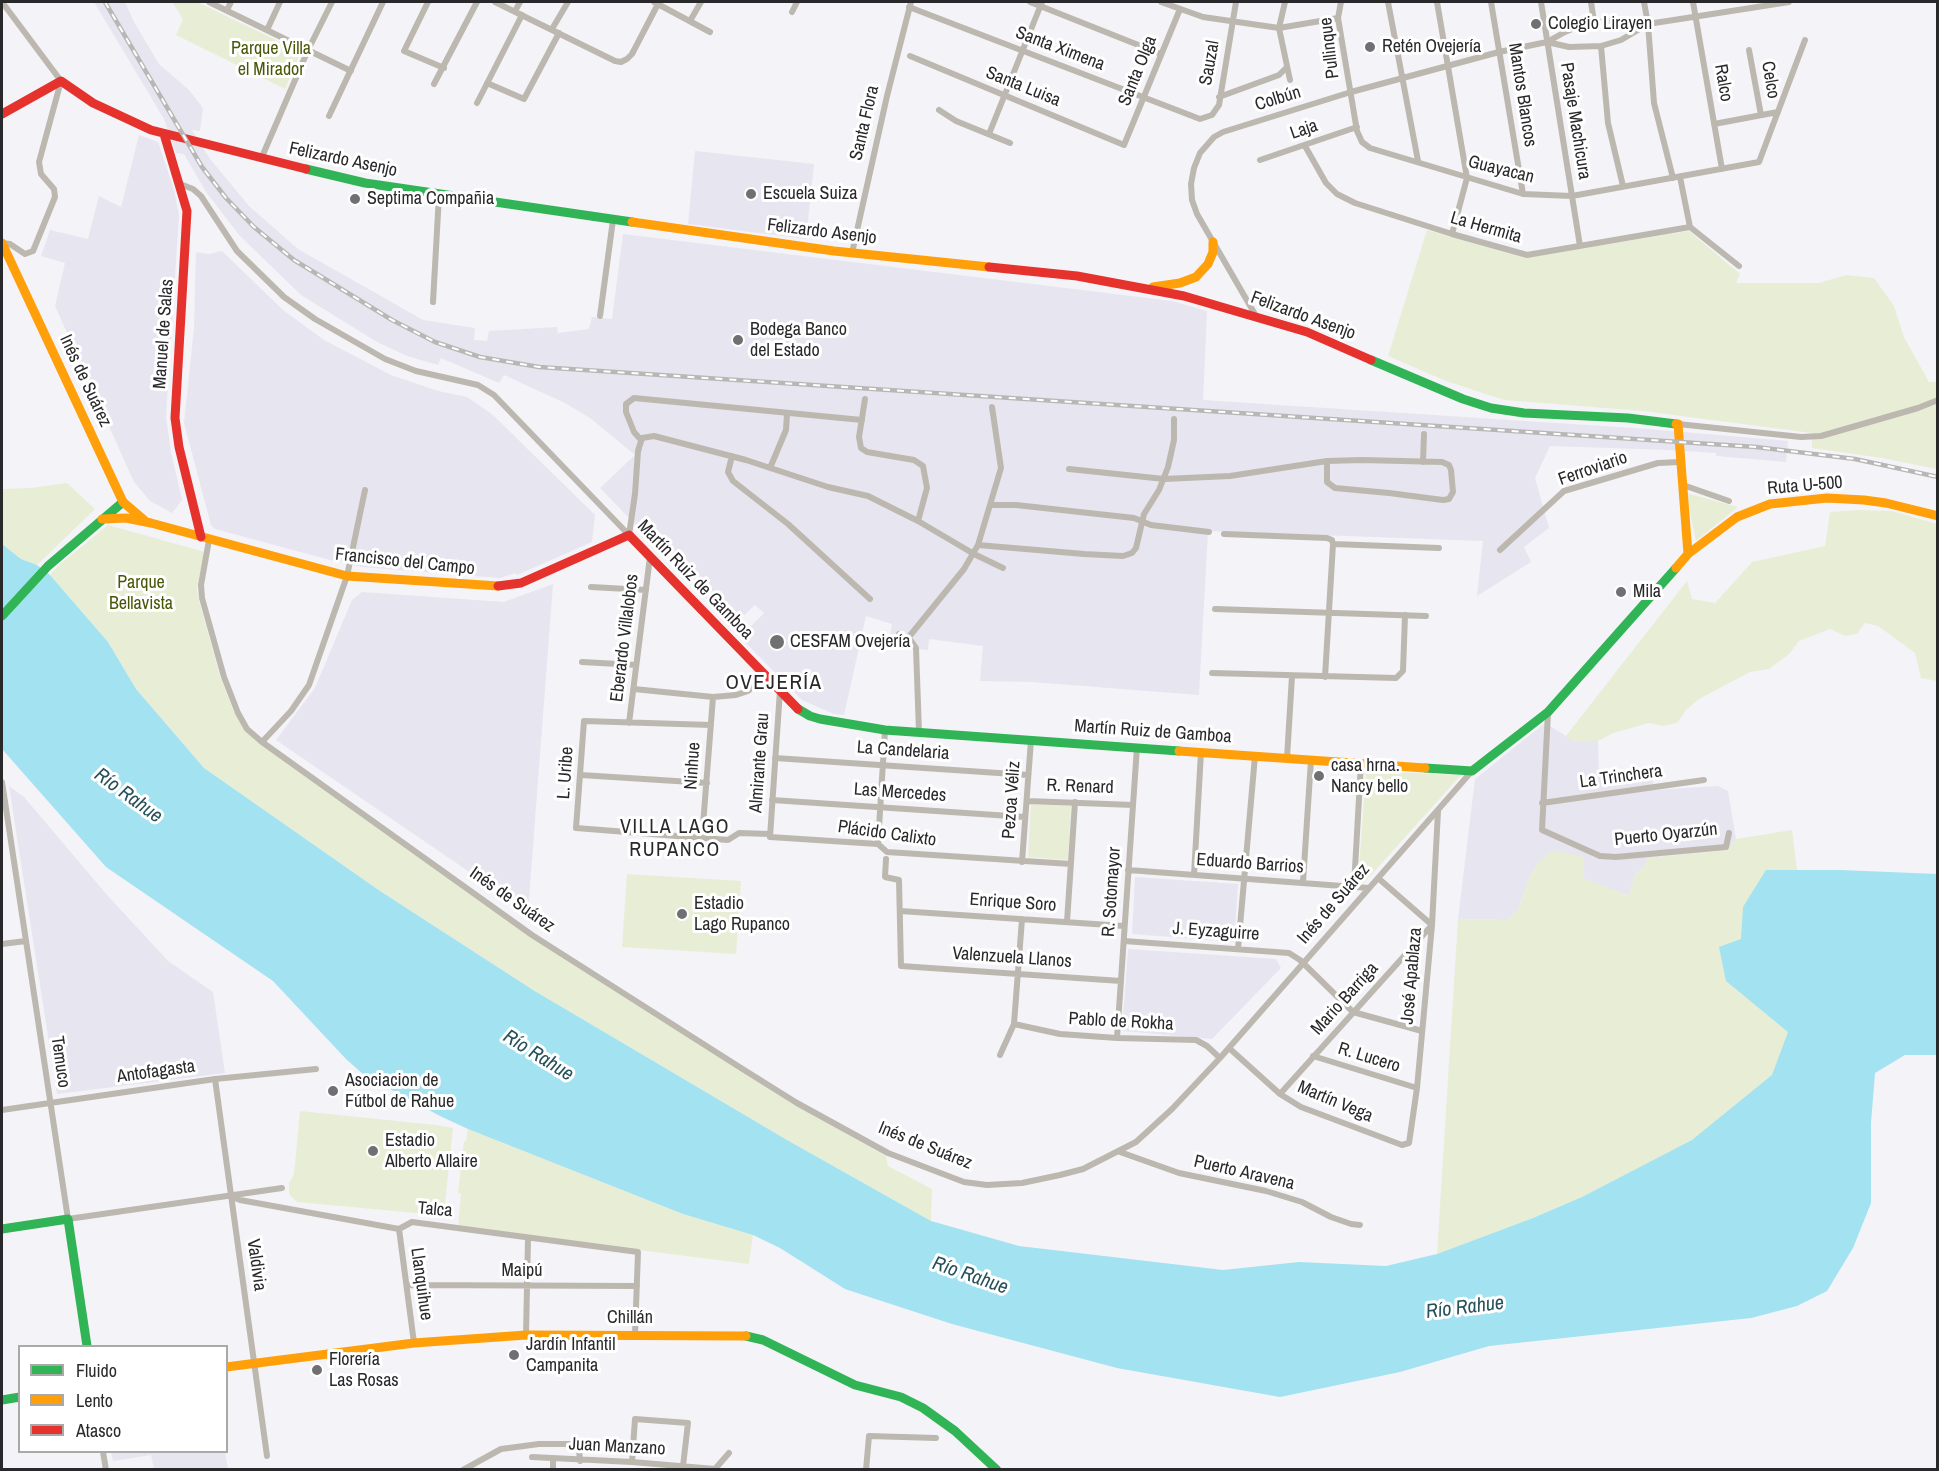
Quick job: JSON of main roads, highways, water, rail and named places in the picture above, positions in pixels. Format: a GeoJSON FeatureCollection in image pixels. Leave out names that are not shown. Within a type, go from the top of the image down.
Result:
{"type":"FeatureCollection","features":[{"type":"Feature","properties":{"kind":"water","name":"Río Rahue"},"geometry":{"type":"Polygon","coordinates":[[[2,544],[21,559],[37,565],[50,575],[108,642],[136,689],[204,768],[380,891],[533,990],[787,1140],[931,1221],[1019,1246],[1223,1270],[1299,1262],[1386,1266],[1437,1254],[1582,1197],[1692,1140],[1772,1075],[1788,1032],[1726,981],[1719,947],[1741,939],[1743,907],[1766,870],[1937,874],[1937,1055],[1905,1055],[1875,1073],[1871,1123],[1871,1203],[1853,1248],[1827,1291],[1797,1306],[1751,1318],[1489,1346],[1400,1372],[1280,1397],[1117,1368],[952,1324],[845,1289],[780,1248],[753,1235],[683,1214],[468,1129],[364,1075],[346,1059],[273,981],[106,867],[2,749],[2,544]]]}},
{"type":"Feature","properties":{"kind":"railway"},"geometry":{"type":"LineString","coordinates":[[105,2],[202,167],[226,198],[254,227],[294,260],[392,320],[435,342],[480,357],[539,367],[1756,447],[1855,459],[1938,477]]}},
{"type":"Feature","properties":{"kind":"place","name":"Colegio Lirayen"},"geometry":{"type":"Point","coordinates":[1536,24]}},
{"type":"Feature","properties":{"kind":"place","name":"Retén Ovejería"},"geometry":{"type":"Point","coordinates":[1370,47]}},
{"type":"Feature","properties":{"kind":"place","name":"Escuela Suiza"},"geometry":{"type":"Point","coordinates":[751,194]}},
{"type":"Feature","properties":{"kind":"place","name":"Septima Compañia"},"geometry":{"type":"Point","coordinates":[355,199]}},
{"type":"Feature","properties":{"kind":"place","name":"Bodega Banco del Estado"},"geometry":{"type":"Point","coordinates":[738,340]}},
{"type":"Feature","properties":{"kind":"place","name":"Mila"},"geometry":{"type":"Point","coordinates":[1621,592]}},
{"type":"Feature","properties":{"kind":"place","name":"CESFAM Ovejería"},"geometry":{"type":"Point","coordinates":[777,642]}},
{"type":"Feature","properties":{"kind":"place","name":"casa hrna. Nancy bello"},"geometry":{"type":"Point","coordinates":[1319,776]}},
{"type":"Feature","properties":{"kind":"place","name":"Estadio Lago Rupanco"},"geometry":{"type":"Point","coordinates":[682,914]}},
{"type":"Feature","properties":{"kind":"place","name":"Asociacion de Fútbol de Rahue"},"geometry":{"type":"Point","coordinates":[333,1091]}},
{"type":"Feature","properties":{"kind":"place","name":"Estadio Alberto Allaire"},"geometry":{"type":"Point","coordinates":[373,1151]}},
{"type":"Feature","properties":{"kind":"place","name":"Jardín Infantil Campanita"},"geometry":{"type":"Point","coordinates":[514,1355]}},
{"type":"Feature","properties":{"kind":"place","name":"Florería Las Rosas"},"geometry":{"type":"Point","coordinates":[317,1370]}},
{"type":"Feature","properties":{"kind":"district","name":"OVEJERÍA"},"geometry":{"type":"Point","coordinates":[774,683]}},
{"type":"Feature","properties":{"kind":"district","name":"VILLA LAGO RUPANCO"},"geometry":{"type":"Point","coordinates":[675,840]}},
{"type":"Feature","properties":{"kind":"park label","name":"Parque Villa el Mirador"},"geometry":{"type":"Point","coordinates":[271,59]}},
{"type":"Feature","properties":{"kind":"park label","name":"Parque Bellavista"},"geometry":{"type":"Point","coordinates":[141,593]}}]}
